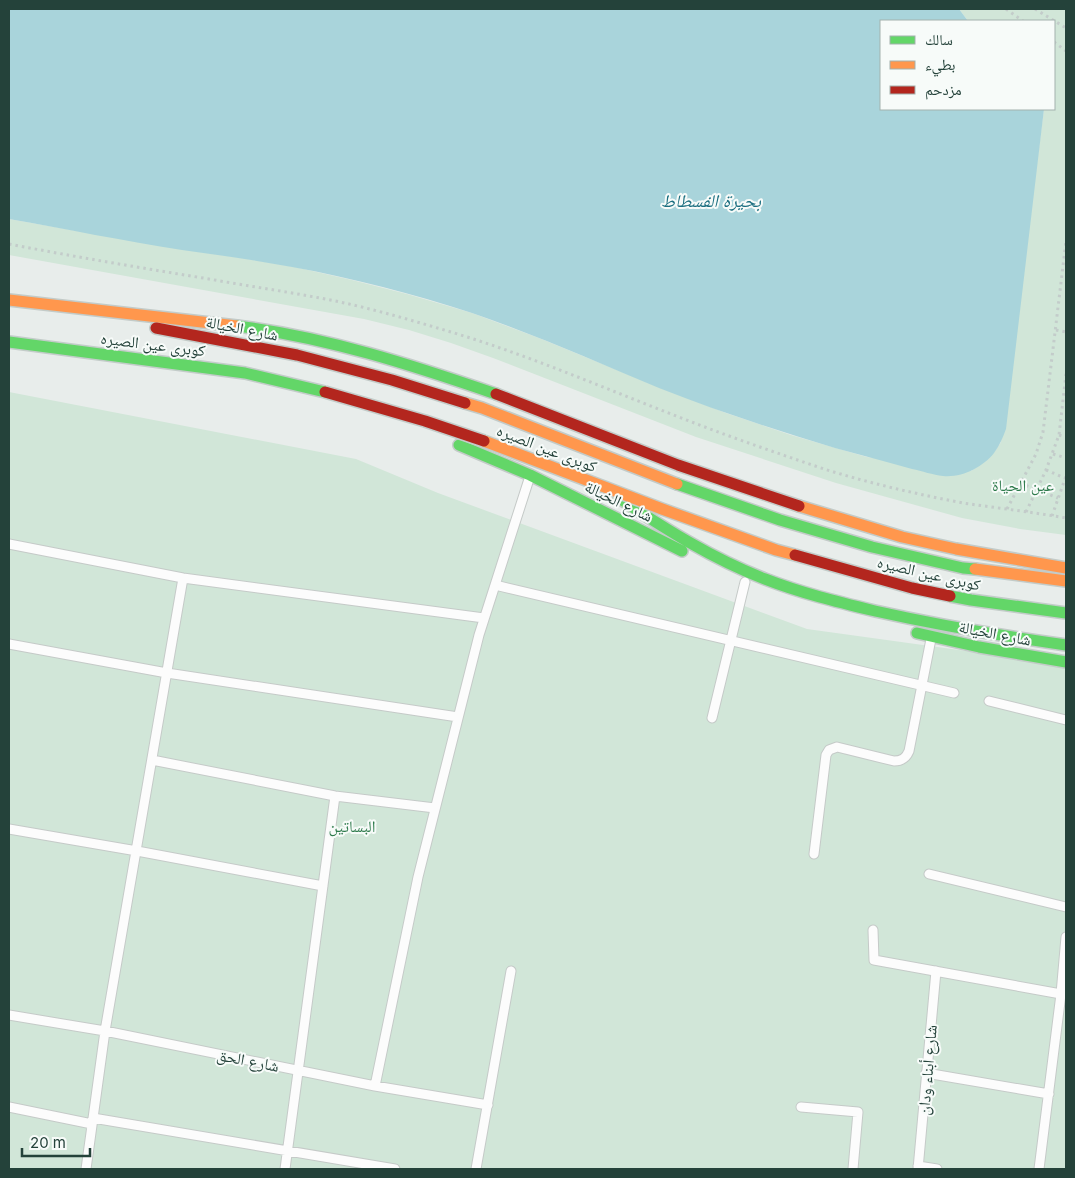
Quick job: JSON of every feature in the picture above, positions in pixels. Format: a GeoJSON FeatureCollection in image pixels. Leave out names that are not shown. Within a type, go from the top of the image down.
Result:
{"type":"FeatureCollection","features":[{"type":"Feature","properties":{"kind":"main road","name":"كوبرى عين الصيره"},"geometry":{"type":"LineString","coordinates":[[9,300],[252,328],[316,340],[440,375],[501,396],[678,465],[850,522],[902,537],[956,549],[1066,568]]}},
{"type":"Feature","properties":{"kind":"main road","name":"شارع الخيالة"},"geometry":{"type":"LineString","coordinates":[[9,300],[297,355],[392,380],[482,408],[698,492],[780,520],[872,547],[963,568],[1066,580]]}},
{"type":"Feature","properties":{"kind":"main road","name":"كوبرى عين الصيره"},"geometry":{"type":"LineString","coordinates":[[9,342],[245,373],[307,387],[425,421],[483,441],[776,550],[912,588],[971,600],[1066,613]]}},
{"type":"Feature","properties":{"kind":"main road"},"geometry":{"type":"LineString","coordinates":[[9,342],[232,382]]}},
{"type":"Feature","properties":{"kind":"main road"},"geometry":{"type":"LineString","coordinates":[[251,386],[290,393],[378,417],[414,430]]}},
{"type":"Feature","properties":{"kind":"main road","name":"شارع الخيالة"},"geometry":{"type":"LineString","coordinates":[[451,442],[530,476],[754,587],[854,617]]}},
{"type":"Feature","properties":{"kind":"main road"},"geometry":{"type":"LineString","coordinates":[[601,485],[653,522],[726,562],[804,593],[845,605],[936,624],[1066,645]]}},
{"type":"Feature","properties":{"kind":"main road","name":"شارع الخيالة"},"geometry":{"type":"LineString","coordinates":[[906,630],[979,647],[1066,662]]}},
{"type":"Feature","properties":{"kind":"lane"},"geometry":{"type":"LineString","coordinates":[[375,1086],[418,877],[435,808],[484,618],[530,476]]}},
{"type":"Feature","properties":{"kind":"lane"},"geometry":{"type":"LineString","coordinates":[[9,544],[183,578],[484,618]]}},
{"type":"Feature","properties":{"kind":"lane"},"geometry":{"type":"LineString","coordinates":[[86,1169],[105,1032],[183,578]]}},
{"type":"Feature","properties":{"kind":"lane"},"geometry":{"type":"LineString","coordinates":[[712,718],[745,582]]}},
{"type":"Feature","properties":{"kind":"lane"},"geometry":{"type":"LineString","coordinates":[[495,585],[954,693]]}},
{"type":"Feature","properties":{"kind":"lane"},"geometry":{"type":"LineString","coordinates":[[814,854],[826,754],[829,750],[837,747],[894,761],[904,759],[909,751],[932,636]]}},
{"type":"Feature","properties":{"kind":"lane"},"geometry":{"type":"LineString","coordinates":[[9,644],[166,673],[458,718]]}},
{"type":"Feature","properties":{"kind":"lane"},"geometry":{"type":"LineString","coordinates":[[989,701],[1066,720]]}},
{"type":"Feature","properties":{"kind":"lane"},"geometry":{"type":"LineString","coordinates":[[152,760],[335,796],[435,808]]}},
{"type":"Feature","properties":{"kind":"lane"},"geometry":{"type":"LineString","coordinates":[[285,1169],[335,796]]}},
{"type":"Feature","properties":{"kind":"lane"},"geometry":{"type":"LineString","coordinates":[[9,829],[323,886]]}},
{"type":"Feature","properties":{"kind":"lane"},"geometry":{"type":"LineString","coordinates":[[929,874],[1066,907]]}},
{"type":"Feature","properties":{"kind":"lane"},"geometry":{"type":"LineString","coordinates":[[874,930],[874,960],[1062,994]]}},
{"type":"Feature","properties":{"kind":"lane"},"geometry":{"type":"LineString","coordinates":[[1039,1169],[1062,994],[1066,937]]}},
{"type":"Feature","properties":{"kind":"lane"},"geometry":{"type":"LineString","coordinates":[[476,1169],[511,971]]}},
{"type":"Feature","properties":{"kind":"lane","name":"شارع أبناء ودان"},"geometry":{"type":"LineString","coordinates":[[918,1167],[936,971]]}},
{"type":"Feature","properties":{"kind":"lane","name":"شارع الحق"},"geometry":{"type":"LineString","coordinates":[[9,1015],[105,1032],[375,1086],[488,1105]]}},
{"type":"Feature","properties":{"kind":"lane"},"geometry":{"type":"LineString","coordinates":[[926,1073],[1049,1094]]}},
{"type":"Feature","properties":{"kind":"lane"},"geometry":{"type":"LineString","coordinates":[[9,1107],[395,1169]]}},
{"type":"Feature","properties":{"kind":"lane"},"geometry":{"type":"LineString","coordinates":[[800,1107],[858,1112],[853,1169]]}},
{"type":"Feature","properties":{"kind":"lane"},"geometry":{"type":"LineString","coordinates":[[918,1167],[937,1169]]}},
{"type":"Feature","properties":{"kind":"path"},"geometry":{"type":"LineString","coordinates":[[1006,9],[1021,20]]}},
{"type":"Feature","properties":{"kind":"path"},"geometry":{"type":"LineString","coordinates":[[1010,13],[1015,9]]}},
{"type":"Feature","properties":{"kind":"path"},"geometry":{"type":"LineString","coordinates":[[1035,9],[1053,20]]}},
{"type":"Feature","properties":{"kind":"path"},"geometry":{"type":"LineString","coordinates":[[1055,21],[1066,28]]}},
{"type":"Feature","properties":{"kind":"path"},"geometry":{"type":"LineString","coordinates":[[1055,43],[1066,51]]}},
{"type":"Feature","properties":{"kind":"path"},"geometry":{"type":"LineString","coordinates":[[1006,509],[1036,454],[1043,432],[1066,241]]}},
{"type":"Feature","properties":{"kind":"path"},"geometry":{"type":"LineString","coordinates":[[9,244],[99,261],[282,290],[342,302],[401,317],[510,351],[684,419],[826,469],[873,483],[963,503],[1066,518]]}},
{"type":"Feature","properties":{"kind":"path"},"geometry":{"type":"LineString","coordinates":[[1056,330],[1066,332]]}},
{"type":"Feature","properties":{"kind":"path"},"geometry":{"type":"LineString","coordinates":[[1026,512],[1046,470],[1058,435],[1066,374]]}},
{"type":"Feature","properties":{"kind":"path"},"geometry":{"type":"LineString","coordinates":[[1058,435],[1066,437]]}},
{"type":"Feature","properties":{"kind":"path"},"geometry":{"type":"LineString","coordinates":[[1052,454],[1066,458]]}},
{"type":"Feature","properties":{"kind":"path"},"geometry":{"type":"LineString","coordinates":[[1046,470],[1066,477],[1052,516]]}},
{"type":"Feature","properties":{"kind":"path"},"geometry":{"type":"LineString","coordinates":[[1020,483],[1058,498]]}},
{"type":"Feature","properties":{"kind":"green space","name":"عين الحياة"},"geometry":{"type":"Polygon","coordinates":[[[959,9],[1066,9],[1066,535],[962,518],[836,483],[696,437],[493,358],[409,330],[364,319],[9,255],[9,219],[295,267],[407,294],[472,313],[726,413],[791,435],[867,457],[971,471],[988,458],[1001,442],[1044,110],[1055,110],[1055,20],[967,20],[959,9]]]}},
{"type":"Feature","properties":{"kind":"green space","name":"البساتين"},"geometry":{"type":"Polygon","coordinates":[[[9,392],[356,459],[438,493],[807,629],[988,654],[1066,661],[1066,1169],[9,1169],[9,392]]]}},
{"type":"Feature","properties":{"kind":"water","name":"بحيرة الفسطاط"},"geometry":{"type":"Polygon","coordinates":[[[9,9],[959,9],[967,20],[880,20],[880,110],[1044,110],[1006,429],[998,447],[984,463],[971,471],[950,476],[935,475],[912,469],[835,448],[769,427],[659,388],[496,321],[405,293],[360,281],[292,267],[9,219],[9,9]]]}},
{"type":"Feature","properties":{"kind":"traffic: fast"},"geometry":{"type":"LineString","coordinates":[[237,326],[303,337],[368,353],[496,394]]}},
{"type":"Feature","properties":{"kind":"traffic: fast"},"geometry":{"type":"LineString","coordinates":[[9,342],[245,373],[325,392]]}},
{"type":"Feature","properties":{"kind":"traffic: fast"},"geometry":{"type":"LineString","coordinates":[[459,445],[530,475],[682,551]]}},
{"type":"Feature","properties":{"kind":"traffic: fast"},"geometry":{"type":"LineString","coordinates":[[677,484],[780,520],[872,547],[963,568],[975,569]]}},
{"type":"Feature","properties":{"kind":"traffic: fast"},"geometry":{"type":"LineString","coordinates":[[619,498],[708,553],[746,571],[792,589],[833,601],[899,616],[970,630],[1066,645]]}},
{"type":"Feature","properties":{"kind":"traffic: fast"},"geometry":{"type":"LineString","coordinates":[[950,596],[1066,613]]}},
{"type":"Feature","properties":{"kind":"traffic: fast"},"geometry":{"type":"LineString","coordinates":[[917,633],[979,647],[1066,662]]}},
{"type":"Feature","properties":{"kind":"traffic: slow"},"geometry":{"type":"LineString","coordinates":[[9,300],[237,326]]}},
{"type":"Feature","properties":{"kind":"traffic: slow"},"geometry":{"type":"LineString","coordinates":[[465,403],[677,484]]}},
{"type":"Feature","properties":{"kind":"traffic: slow"},"geometry":{"type":"LineString","coordinates":[[484,441],[662,509],[795,555]]}},
{"type":"Feature","properties":{"kind":"traffic: slow"},"geometry":{"type":"LineString","coordinates":[[799,506],[902,537],[956,549],[1066,568]]}},
{"type":"Feature","properties":{"kind":"traffic: slow"},"geometry":{"type":"LineString","coordinates":[[975,569],[1066,581]]}},
{"type":"Feature","properties":{"kind":"traffic: jam"},"geometry":{"type":"LineString","coordinates":[[156,328],[297,355],[392,380],[465,403]]}},
{"type":"Feature","properties":{"kind":"traffic: jam"},"geometry":{"type":"LineString","coordinates":[[325,392],[425,421],[484,441]]}},
{"type":"Feature","properties":{"kind":"traffic: jam"},"geometry":{"type":"LineString","coordinates":[[496,394],[678,465],[799,506]]}},
{"type":"Feature","properties":{"kind":"traffic: jam"},"geometry":{"type":"LineString","coordinates":[[795,555],[912,588],[950,596]]}}]}
